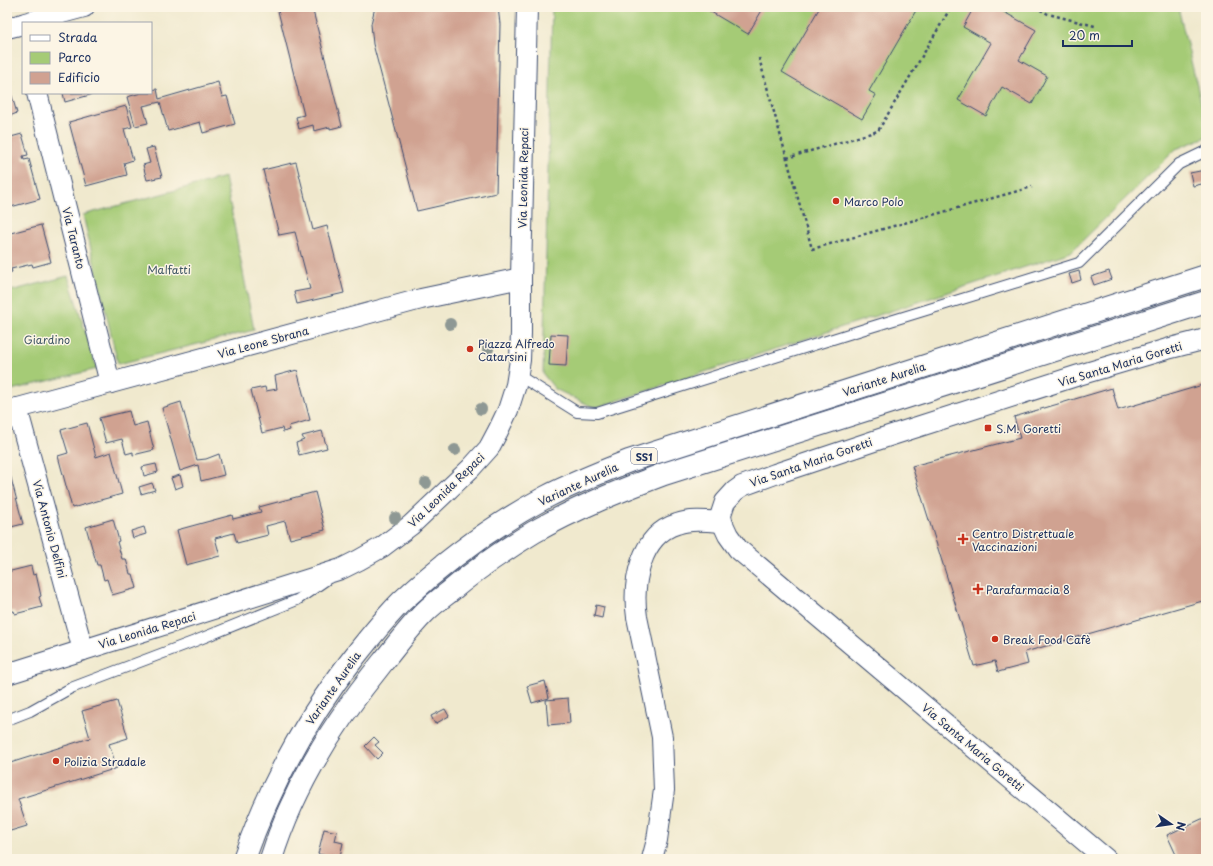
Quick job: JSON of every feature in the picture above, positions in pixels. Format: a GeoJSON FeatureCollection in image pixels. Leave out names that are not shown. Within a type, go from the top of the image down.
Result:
{"type":"FeatureCollection","features":[{"type":"Feature","properties":{"kind":"highway","name":"Variante Aurelia"},"geometry":{"type":"LineString","coordinates":[[244,859],[268,798],[300,736],[314,712],[363,645],[401,602],[432,574],[472,544],[523,510],[570,485],[629,461],[1206,276]]}},
{"type":"Feature","properties":{"kind":"highway","name":"Variante Aurelia"},"geometry":{"type":"LineString","coordinates":[[270,859],[299,790],[332,731],[350,704],[398,643],[426,612],[465,579],[534,532],[573,511],[616,492],[664,474],[1206,302]]}},
{"type":"Feature","properties":{"kind":"street"},"geometry":{"type":"LineString","coordinates":[[36,22],[84,7]]}},
{"type":"Feature","properties":{"kind":"street","name":"Via Leonida Repaci"},"geometry":{"type":"LineString","coordinates":[[7,674],[341,570],[382,547],[412,525],[471,468],[489,448],[510,404],[518,375],[521,333],[527,7]]}},
{"type":"Feature","properties":{"kind":"street","name":"Via Taranto"},"geometry":{"type":"LineString","coordinates":[[37,94],[110,383]]}},
{"type":"Feature","properties":{"kind":"street","name":"Via Leone Sbrana"},"geometry":{"type":"LineString","coordinates":[[12,410],[421,298],[521,278]]}},
{"type":"Feature","properties":{"kind":"street","name":"Via Santa Maria Goretti"},"geometry":{"type":"LineString","coordinates":[[1106,859],[738,549],[728,535],[722,522],[721,514],[725,502],[742,486],[774,474],[1101,369],[1206,339]]}},
{"type":"Feature","properties":{"kind":"street","name":"Via Antonio Delfini"},"geometry":{"type":"LineString","coordinates":[[12,410],[83,650]]}},
{"type":"Feature","properties":{"kind":"street"},"geometry":{"type":"LineString","coordinates":[[652,859],[657,840],[664,790],[662,737],[636,617],[635,606],[639,573],[646,550],[655,537],[664,529],[682,522],[722,522]]}},
{"type":"Feature","properties":{"kind":"lane"},"geometry":{"type":"LineString","coordinates":[[518,375],[577,412],[598,413],[1079,263],[1179,164],[1206,151]]}},
{"type":"Feature","properties":{"kind":"lane"},"geometry":{"type":"LineString","coordinates":[[7,720],[30,711],[71,688],[195,641],[296,600],[341,570]]}},
{"type":"Feature","properties":{"kind":"path"},"geometry":{"type":"LineString","coordinates":[[788,158],[878,131],[951,7]]}},
{"type":"Feature","properties":{"kind":"path"},"geometry":{"type":"LineString","coordinates":[[1035,7],[1048,14],[1095,26]]}},
{"type":"Feature","properties":{"kind":"path"},"geometry":{"type":"LineString","coordinates":[[759,58],[788,158],[812,249],[1032,187]]}},
{"type":"Feature","properties":{"kind":"green space","name":"Marco Polo"},"geometry":{"type":"Polygon","coordinates":[[[552,7],[1178,7],[1206,123],[1206,137],[1176,149],[1071,252],[595,408],[555,389],[543,374],[552,7]]]}},
{"type":"Feature","properties":{"kind":"green space","name":"Malfatti"},"geometry":{"type":"Polygon","coordinates":[[[225,177],[254,330],[118,364],[83,215],[225,177]]]}},
{"type":"Feature","properties":{"kind":"green space","name":"Giardino"},"geometry":{"type":"Polygon","coordinates":[[[68,276],[97,369],[7,391],[7,292],[68,276]]]}},
{"type":"Feature","properties":{"kind":"building"},"geometry":{"type":"Polygon","coordinates":[[[277,7],[312,7],[342,126],[314,131],[313,125],[299,129],[296,117],[304,115],[277,7]]]}},
{"type":"Feature","properties":{"kind":"building"},"geometry":{"type":"Polygon","coordinates":[[[375,7],[498,7],[500,24],[496,193],[417,211],[373,44],[371,24],[375,7]]]}},
{"type":"Feature","properties":{"kind":"building"},"geometry":{"type":"Polygon","coordinates":[[[707,7],[764,7],[748,34],[706,9],[707,7]]]}},
{"type":"Feature","properties":{"kind":"building"},"geometry":{"type":"Polygon","coordinates":[[[820,7],[918,7],[869,91],[876,95],[862,119],[782,72],[820,7]]]}},
{"type":"Feature","properties":{"kind":"building"},"geometry":{"type":"Polygon","coordinates":[[[974,7],[995,7],[1036,30],[1019,60],[1047,76],[1032,104],[1002,87],[986,116],[958,100],[991,43],[963,27],[974,7]]]}},
{"type":"Feature","properties":{"kind":"building"},"geometry":{"type":"Polygon","coordinates":[[[7,80],[17,113],[7,117],[7,80]]]}},
{"type":"Feature","properties":{"kind":"building"},"geometry":{"type":"Polygon","coordinates":[[[218,82],[222,97],[227,96],[235,124],[203,133],[200,122],[168,131],[160,102],[143,106],[148,123],[135,126],[127,97],[138,94],[152,94],[152,90],[157,89],[159,99],[218,82]]]}},
{"type":"Feature","properties":{"kind":"building"},"geometry":{"type":"Polygon","coordinates":[[[63,94],[93,94],[65,102],[63,94]]]}},
{"type":"Feature","properties":{"kind":"building"},"geometry":{"type":"Polygon","coordinates":[[[126,106],[132,127],[124,129],[133,160],[124,163],[127,175],[86,186],[69,122],[126,106]]]}},
{"type":"Feature","properties":{"kind":"building"},"geometry":{"type":"Polygon","coordinates":[[[22,134],[28,155],[23,156],[24,160],[29,159],[40,199],[7,208],[7,138],[22,134]]]}},
{"type":"Feature","properties":{"kind":"building"},"geometry":{"type":"Polygon","coordinates":[[[154,147],[162,177],[147,180],[143,165],[150,163],[146,149],[154,147]]]}},
{"type":"Feature","properties":{"kind":"building"},"geometry":{"type":"Polygon","coordinates":[[[296,162],[313,230],[327,226],[344,293],[297,304],[294,292],[310,289],[295,232],[279,235],[263,170],[296,162]]]}},
{"type":"Feature","properties":{"kind":"building"},"geometry":{"type":"Polygon","coordinates":[[[1205,170],[1206,183],[1193,186],[1190,173],[1205,170]]]}},
{"type":"Feature","properties":{"kind":"building"},"geometry":{"type":"Polygon","coordinates":[[[41,225],[51,262],[33,267],[32,264],[11,269],[12,272],[7,273],[7,234],[41,225]]]}},
{"type":"Feature","properties":{"kind":"building"},"geometry":{"type":"Polygon","coordinates":[[[1079,271],[1081,280],[1072,283],[1069,274],[1079,271]]]}},
{"type":"Feature","properties":{"kind":"building"},"geometry":{"type":"Polygon","coordinates":[[[1109,271],[1112,279],[1094,285],[1091,277],[1109,271]]]}},
{"type":"Feature","properties":{"kind":"building"},"geometry":{"type":"Polygon","coordinates":[[[551,334],[568,335],[566,366],[549,365],[551,334]]]}},
{"type":"Feature","properties":{"kind":"building"},"geometry":{"type":"Polygon","coordinates":[[[297,370],[310,420],[289,426],[290,430],[283,432],[282,428],[262,433],[251,390],[265,387],[266,391],[277,389],[275,376],[297,370]]]}},
{"type":"Feature","properties":{"kind":"building"},"geometry":{"type":"Polygon","coordinates":[[[1206,384],[1206,600],[1025,652],[1028,664],[998,672],[995,661],[974,666],[912,466],[1020,438],[1014,417],[1112,388],[1118,410],[1206,384]]]}},
{"type":"Feature","properties":{"kind":"building"},"geometry":{"type":"Polygon","coordinates":[[[181,402],[197,460],[206,459],[219,454],[224,475],[201,481],[198,465],[180,471],[162,408],[181,402]]]}},
{"type":"Feature","properties":{"kind":"building"},"geometry":{"type":"Polygon","coordinates":[[[129,411],[133,426],[147,422],[154,450],[133,455],[133,452],[126,454],[122,439],[106,443],[99,418],[129,411]]]}},
{"type":"Feature","properties":{"kind":"building"},"geometry":{"type":"Polygon","coordinates":[[[87,423],[96,457],[111,452],[122,494],[72,508],[58,456],[68,453],[61,430],[87,423]]]}},
{"type":"Feature","properties":{"kind":"building"},"geometry":{"type":"Polygon","coordinates":[[[322,431],[327,448],[299,455],[296,443],[304,440],[302,436],[322,431]]]}},
{"type":"Feature","properties":{"kind":"building"},"geometry":{"type":"Polygon","coordinates":[[[7,463],[23,524],[7,528],[7,463]]]}},
{"type":"Feature","properties":{"kind":"building"},"geometry":{"type":"Polygon","coordinates":[[[156,464],[158,472],[144,476],[142,467],[156,464]]]}},
{"type":"Feature","properties":{"kind":"building"},"geometry":{"type":"Polygon","coordinates":[[[180,475],[183,486],[175,489],[171,478],[180,475]]]}},
{"type":"Feature","properties":{"kind":"building"},"geometry":{"type":"Polygon","coordinates":[[[152,483],[155,490],[141,494],[139,487],[152,483]]]}},
{"type":"Feature","properties":{"kind":"building"},"geometry":{"type":"Polygon","coordinates":[[[315,492],[325,530],[290,539],[285,521],[266,526],[268,535],[237,543],[234,533],[215,538],[220,556],[186,565],[177,530],[232,515],[233,519],[261,512],[259,507],[315,492]]]}},
{"type":"Feature","properties":{"kind":"building"},"geometry":{"type":"Polygon","coordinates":[[[113,519],[122,559],[126,559],[130,574],[133,574],[137,588],[112,595],[107,579],[104,580],[100,565],[97,565],[86,527],[113,519]]]}},
{"type":"Feature","properties":{"kind":"building"},"geometry":{"type":"Polygon","coordinates":[[[144,527],[146,534],[133,538],[131,531],[144,527]]]}},
{"type":"Feature","properties":{"kind":"building"},"geometry":{"type":"Polygon","coordinates":[[[31,566],[33,575],[36,574],[42,607],[15,614],[14,611],[7,612],[7,572],[31,566]]]}},
{"type":"Feature","properties":{"kind":"building"},"geometry":{"type":"Polygon","coordinates":[[[596,605],[604,607],[602,618],[594,616],[596,605]]]}},
{"type":"Feature","properties":{"kind":"building"},"geometry":{"type":"Polygon","coordinates":[[[545,681],[549,698],[532,703],[527,686],[545,681]]]}},
{"type":"Feature","properties":{"kind":"building"},"geometry":{"type":"Polygon","coordinates":[[[568,698],[570,723],[548,725],[546,700],[568,698]]]}},
{"type":"Feature","properties":{"kind":"building"},"geometry":{"type":"Polygon","coordinates":[[[117,701],[128,738],[109,744],[117,768],[18,799],[27,826],[7,832],[7,764],[90,738],[82,711],[117,701]]]}},
{"type":"Feature","properties":{"kind":"building"},"geometry":{"type":"Polygon","coordinates":[[[445,709],[449,716],[435,724],[431,716],[445,709]]]}},
{"type":"Feature","properties":{"kind":"building"},"geometry":{"type":"Polygon","coordinates":[[[374,737],[379,742],[375,745],[383,753],[377,759],[365,746],[374,737]]]}},
{"type":"Feature","properties":{"kind":"building"},"geometry":{"type":"Polygon","coordinates":[[[1206,817],[1206,859],[1178,859],[1167,835],[1206,817]]]}},
{"type":"Feature","properties":{"kind":"building"},"geometry":{"type":"Polygon","coordinates":[[[324,829],[337,832],[335,841],[343,843],[340,856],[332,854],[332,857],[318,854],[324,829]]]}},
{"type":"Feature","properties":{"kind":"place","name":"Marco Polo"},"geometry":{"type":"Point","coordinates":[836,201]}},
{"type":"Feature","properties":{"kind":"place","name":"Piazza Alfredo Catarsini"},"geometry":{"type":"Point","coordinates":[470,349]}},
{"type":"Feature","properties":{"kind":"place","name":"S.M. Goretti"},"geometry":{"type":"Point","coordinates":[988,428]}},
{"type":"Feature","properties":{"kind":"place","name":"Centro Distrettuale Vaccinazioni"},"geometry":{"type":"Point","coordinates":[963,539]}},
{"type":"Feature","properties":{"kind":"place","name":"Parafarmacia 8"},"geometry":{"type":"Point","coordinates":[978,589]}},
{"type":"Feature","properties":{"kind":"place","name":"Break Food Cafè"},"geometry":{"type":"Point","coordinates":[995,639]}},
{"type":"Feature","properties":{"kind":"place","name":"Polizia Stradale"},"geometry":{"type":"Point","coordinates":[56,761]}}]}
